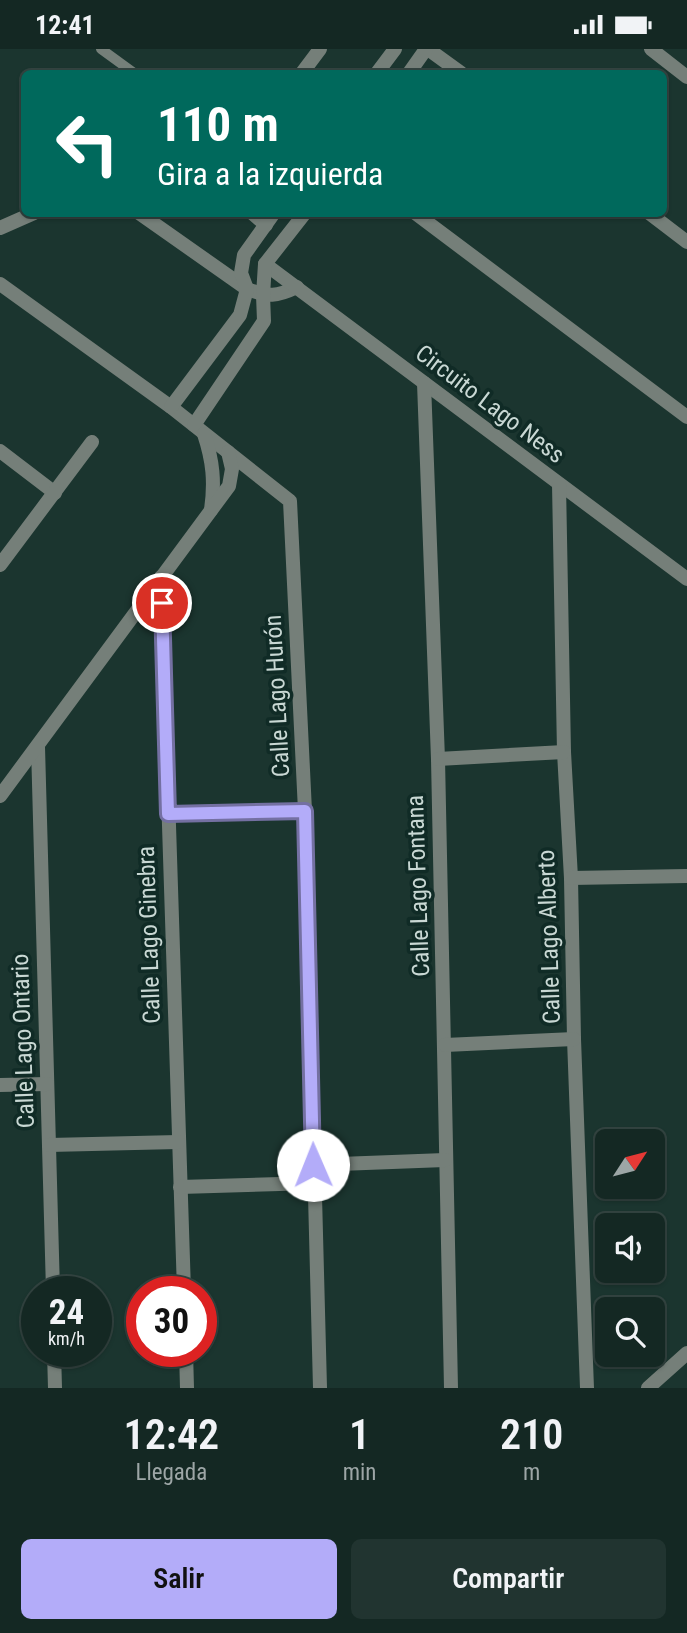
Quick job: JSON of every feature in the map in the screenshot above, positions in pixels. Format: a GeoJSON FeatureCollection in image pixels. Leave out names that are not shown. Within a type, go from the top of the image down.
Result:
{"type":"FeatureCollection","features":[{"type":"Feature","properties":{"kind":"street"},"geometry":{"type":"LineString","coordinates":[[304,70],[320,49]]}},
{"type":"Feature","properties":{"kind":"street"},"geometry":{"type":"LineString","coordinates":[[379,70],[396,49]]}},
{"type":"Feature","properties":{"kind":"street"},"geometry":{"type":"LineString","coordinates":[[411,70],[427,49],[457,70]]}},
{"type":"Feature","properties":{"kind":"street"},"geometry":{"type":"LineString","coordinates":[[651,49],[687,77]]}},
{"type":"Feature","properties":{"kind":"street"},"geometry":{"type":"LineString","coordinates":[[0,228],[25,217]]}},
{"type":"Feature","properties":{"kind":"street"},"geometry":{"type":"LineString","coordinates":[[145,217],[247,289],[263,295],[278,296],[298,287]]}},
{"type":"Feature","properties":{"kind":"street"},"geometry":{"type":"LineString","coordinates":[[199,429],[264,321],[265,264],[302,217]]}},
{"type":"Feature","properties":{"kind":"street"},"geometry":{"type":"LineString","coordinates":[[420,217],[687,417]]}},
{"type":"Feature","properties":{"kind":"street"},"geometry":{"type":"LineString","coordinates":[[654,217],[687,242]]}},
{"type":"Feature","properties":{"kind":"street"},"geometry":{"type":"LineString","coordinates":[[171,407],[240,315],[247,289],[241,273],[244,255],[270,219]]}},
{"type":"Feature","properties":{"kind":"street","name":"Circuito Lago Ness"},"geometry":{"type":"LineString","coordinates":[[265,264],[687,579]]}},
{"type":"Feature","properties":{"kind":"street"},"geometry":{"type":"LineString","coordinates":[[0,284],[199,429],[212,459],[215,486],[210,513]]}},
{"type":"Feature","properties":{"kind":"street","name":"Calle Lago Fontana"},"geometry":{"type":"LineString","coordinates":[[424,383],[438,759],[451,1388]]}},
{"type":"Feature","properties":{"kind":"street","name":"Calle Lago Hurón"},"geometry":{"type":"LineString","coordinates":[[199,429],[290,501],[305,811],[320,1388]]}},
{"type":"Feature","properties":{"kind":"street"},"geometry":{"type":"LineString","coordinates":[[0,565],[92,442]]}},
{"type":"Feature","properties":{"kind":"street"},"geometry":{"type":"LineString","coordinates":[[0,451],[55,493]]}},
{"type":"Feature","properties":{"kind":"street"},"geometry":{"type":"LineString","coordinates":[[0,796],[229,486],[232,469],[228,452]]}},
{"type":"Feature","properties":{"kind":"street","name":"Calle Lago Alberto"},"geometry":{"type":"LineString","coordinates":[[559,484],[564,752],[571,879],[587,1388]]}},
{"type":"Feature","properties":{"kind":"street","name":"Calle Lago Ginebra"},"geometry":{"type":"LineString","coordinates":[[161,577],[183,1276]]}},
{"type":"Feature","properties":{"kind":"street","name":"Calle Lago Ontario"},"geometry":{"type":"LineString","coordinates":[[38,747],[53,1276]]}},
{"type":"Feature","properties":{"kind":"street"},"geometry":{"type":"LineString","coordinates":[[438,759],[564,752]]}},
{"type":"Feature","properties":{"kind":"street"},"geometry":{"type":"LineString","coordinates":[[168,814],[305,811]]}},
{"type":"Feature","properties":{"kind":"street"},"geometry":{"type":"LineString","coordinates":[[571,879],[687,876]]}},
{"type":"Feature","properties":{"kind":"street"},"geometry":{"type":"LineString","coordinates":[[445,1045],[574,1039]]}},
{"type":"Feature","properties":{"kind":"street"},"geometry":{"type":"LineString","coordinates":[[0,1085],[47,1084]]}},
{"type":"Feature","properties":{"kind":"street"},"geometry":{"type":"LineString","coordinates":[[49,1145],[178,1142]]}},
{"type":"Feature","properties":{"kind":"street"},"geometry":{"type":"LineString","coordinates":[[313,1165],[445,1160]]}},
{"type":"Feature","properties":{"kind":"street"},"geometry":{"type":"LineString","coordinates":[[180,1187],[314,1182]]}},
{"type":"Feature","properties":{"kind":"street"},"geometry":{"type":"LineString","coordinates":[[648,1388],[687,1353]]}},
{"type":"Feature","properties":{"kind":"street"},"geometry":{"type":"LineString","coordinates":[[54,1367],[55,1388]]}},
{"type":"Feature","properties":{"kind":"street"},"geometry":{"type":"LineString","coordinates":[[186,1367],[187,1388]]}},
{"type":"Feature","properties":{"kind":"lane"},"geometry":{"type":"LineString","coordinates":[[101,49],[130,70]]}},
{"type":"Feature","properties":{"kind":"route"},"geometry":{"type":"LineString","coordinates":[[162,603],[168,814],[305,811],[313,1165]]}}]}
